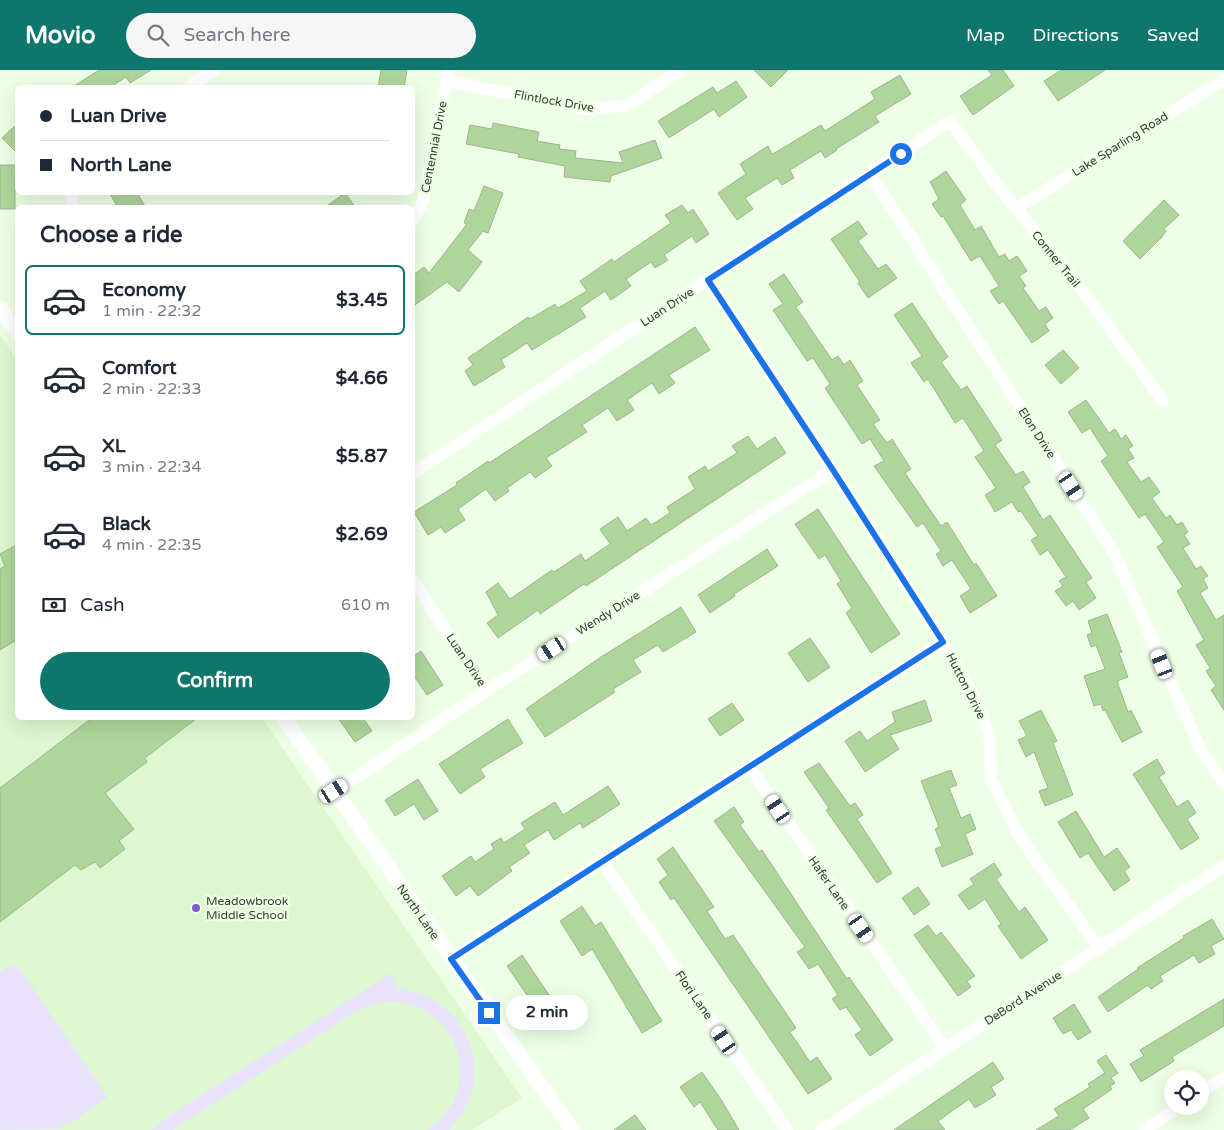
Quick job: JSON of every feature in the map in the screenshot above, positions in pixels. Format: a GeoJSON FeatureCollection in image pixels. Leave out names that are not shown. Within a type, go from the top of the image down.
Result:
{"type":"FeatureCollection","features":[{"type":"Feature","properties":{"kind":"street"},"geometry":{"type":"LineString","coordinates":[[192,85],[214,70]]}},
{"type":"Feature","properties":{"kind":"street","name":"Flintlock Drive"},"geometry":{"type":"LineString","coordinates":[[448,76],[588,109],[605,109],[626,106],[681,70]]}},
{"type":"Feature","properties":{"kind":"street","name":"Centennial Drive"},"geometry":{"type":"LineString","coordinates":[[415,216],[423,201],[448,76]]}},
{"type":"Feature","properties":{"kind":"street","name":"Lake Sparling Road"},"geometry":{"type":"LineString","coordinates":[[1016,208],[1224,80]]}},
{"type":"Feature","properties":{"kind":"street","name":"Conner Trail"},"geometry":{"type":"LineString","coordinates":[[946,123],[950,121],[956,127],[1016,208],[1074,279],[1164,401]]}},
{"type":"Feature","properties":{"kind":"street","name":"Luan Drive"},"geometry":{"type":"LineString","coordinates":[[415,472],[946,123]]}},
{"type":"Feature","properties":{"kind":"street","name":"Elon Drive"},"geometry":{"type":"LineString","coordinates":[[870,174],[1113,551],[1200,748],[1224,783]]}},
{"type":"Feature","properties":{"kind":"street","name":"Hutton Drive"},"geometry":{"type":"LineString","coordinates":[[708,280],[943,642],[972,694],[989,733],[991,780],[1018,834],[1099,948]]}},
{"type":"Feature","properties":{"kind":"street"},"geometry":{"type":"LineString","coordinates":[[0,308],[15,329]]}},
{"type":"Feature","properties":{"kind":"street","name":"Wendy Drive"},"geometry":{"type":"LineString","coordinates":[[334,791],[486,691],[833,470]]}},
{"type":"Feature","properties":{"kind":"street","name":"Luan Drive"},"geometry":{"type":"LineString","coordinates":[[415,584],[486,691]]}},
{"type":"Feature","properties":{"kind":"street"},"geometry":{"type":"LineString","coordinates":[[451,959],[601,860],[943,642]]}},
{"type":"Feature","properties":{"kind":"street","name":"North Lane"},"geometry":{"type":"LineString","coordinates":[[285,720],[572,1130]]}},
{"type":"Feature","properties":{"kind":"street","name":"Hafer Lane"},"geometry":{"type":"LineString","coordinates":[[749,766],[944,1048]]}},
{"type":"Feature","properties":{"kind":"street","name":"Flori Lane"},"geometry":{"type":"LineString","coordinates":[[601,860],[787,1130]]}},
{"type":"Feature","properties":{"kind":"street","name":"DeBord Avenue"},"geometry":{"type":"LineString","coordinates":[[822,1130],[944,1048],[1224,866]]}},
{"type":"Feature","properties":{"kind":"street"},"geometry":{"type":"LineString","coordinates":[[1209,1087],[1224,1078]]}},
{"type":"Feature","properties":{"kind":"street"},"geometry":{"type":"LineString","coordinates":[[1144,1130],[1166,1115]]}},
{"type":"Feature","properties":{"kind":"shaded area","name":"Meadowbrook Middle School"},"geometry":{"type":"Polygon","coordinates":[[[0,335],[15,357],[15,720],[263,720],[522,1098],[472,1130],[0,1130],[0,335]]]}},
{"type":"Feature","properties":{"kind":"shaded area"},"geometry":{"type":"Polygon","coordinates":[[[10,965],[19,968],[108,1097],[75,1120],[58,1129],[0,1130],[0,972],[10,965]]]}},
{"type":"Feature","properties":{"kind":"shaded area"},"geometry":{"type":"Polygon","coordinates":[[[391,973],[398,985],[394,988],[420,994],[441,1005],[458,1021],[469,1041],[474,1063],[473,1086],[465,1109],[449,1130],[427,1130],[449,1108],[459,1084],[459,1059],[450,1035],[433,1017],[411,1005],[384,1002],[355,1012],[173,1130],[151,1130],[166,1118],[391,973]]]}},
{"type":"Feature","properties":{"kind":"building"},"geometry":{"type":"Polygon","coordinates":[[[99,70],[151,70],[130,83],[126,77],[114,85],[76,85],[99,70]]]}},
{"type":"Feature","properties":{"kind":"building"},"geometry":{"type":"Polygon","coordinates":[[[381,70],[407,70],[404,85],[378,85],[381,70]]]}},
{"type":"Feature","properties":{"kind":"building"},"geometry":{"type":"Polygon","coordinates":[[[754,70],[788,70],[771,87],[754,70]]]}},
{"type":"Feature","properties":{"kind":"building"},"geometry":{"type":"Polygon","coordinates":[[[988,70],[1003,70],[1014,86],[973,115],[960,96],[992,75],[988,70]]]}},
{"type":"Feature","properties":{"kind":"building"},"geometry":{"type":"Polygon","coordinates":[[[1061,70],[1105,70],[1058,101],[1044,81],[1061,70]]]}},
{"type":"Feature","properties":{"kind":"building"},"geometry":{"type":"Polygon","coordinates":[[[900,75],[911,94],[875,116],[879,122],[825,158],[821,151],[790,170],[794,178],[782,185],[777,178],[745,198],[753,209],[737,220],[718,193],[746,174],[740,164],[768,146],[772,154],[821,125],[825,131],[875,99],[871,92],[900,75]]]}},
{"type":"Feature","properties":{"kind":"building"},"geometry":{"type":"Polygon","coordinates":[[[736,81],[747,97],[719,117],[714,109],[669,138],[658,121],[713,87],[717,93],[736,81]]]}},
{"type":"Feature","properties":{"kind":"building"},"geometry":{"type":"Polygon","coordinates":[[[493,123],[539,132],[537,141],[560,145],[559,149],[576,151],[575,158],[623,163],[619,152],[655,140],[662,158],[611,176],[610,182],[564,177],[565,166],[518,157],[519,154],[466,144],[470,125],[492,129],[493,123]]]}},
{"type":"Feature","properties":{"kind":"building"},"geometry":{"type":"Polygon","coordinates":[[[15,126],[15,151],[2,138],[15,126]]]}},
{"type":"Feature","properties":{"kind":"building"},"geometry":{"type":"Polygon","coordinates":[[[0,165],[15,165],[15,209],[0,209],[0,165]]]}},
{"type":"Feature","properties":{"kind":"building"},"geometry":{"type":"Polygon","coordinates":[[[946,171],[966,200],[960,205],[975,230],[981,226],[999,257],[1005,254],[1009,261],[1017,256],[1027,271],[1019,276],[1026,286],[1023,288],[1039,311],[1046,307],[1053,318],[1045,324],[1049,331],[1032,343],[1003,301],[999,304],[990,291],[999,286],[980,256],[971,261],[943,216],[941,217],[932,204],[939,199],[930,182],[946,171]]]}},
{"type":"Feature","properties":{"kind":"building"},"geometry":{"type":"Polygon","coordinates":[[[484,186],[503,193],[488,233],[483,231],[468,250],[482,262],[459,292],[447,282],[415,305],[415,274],[424,267],[429,273],[467,224],[464,223],[469,209],[474,211],[484,186]]]}},
{"type":"Feature","properties":{"kind":"building"},"geometry":{"type":"Polygon","coordinates":[[[111,195],[139,195],[144,205],[116,205],[111,195]]]}},
{"type":"Feature","properties":{"kind":"building"},"geometry":{"type":"Polygon","coordinates":[[[342,195],[346,195],[354,205],[328,205],[342,195]]]}},
{"type":"Feature","properties":{"kind":"building"},"geometry":{"type":"Polygon","coordinates":[[[1164,200],[1179,215],[1164,229],[1166,231],[1162,237],[1140,259],[1123,241],[1164,200]]]}},
{"type":"Feature","properties":{"kind":"building"},"geometry":{"type":"Polygon","coordinates":[[[682,205],[688,213],[693,209],[709,234],[696,243],[692,236],[664,255],[668,260],[655,268],[651,262],[626,279],[631,286],[611,300],[605,291],[580,308],[586,317],[532,350],[527,343],[501,360],[505,367],[474,386],[465,371],[473,365],[468,358],[528,317],[530,319],[555,304],[558,308],[587,291],[580,281],[612,259],[614,262],[671,223],[665,215],[682,205]]]}},
{"type":"Feature","properties":{"kind":"building"},"geometry":{"type":"Polygon","coordinates":[[[858,221],[867,234],[858,241],[878,269],[886,264],[897,278],[868,298],[858,283],[860,282],[831,239],[858,221]]]}},
{"type":"Feature","properties":{"kind":"building"},"geometry":{"type":"Polygon","coordinates":[[[784,274],[803,302],[796,307],[832,360],[838,356],[844,365],[850,360],[863,381],[857,385],[880,420],[873,424],[887,443],[892,439],[911,469],[905,473],[941,526],[947,522],[974,565],[976,563],[997,596],[970,613],[960,596],[971,589],[952,560],[943,566],[936,554],[941,551],[923,523],[917,527],[874,466],[884,461],[870,439],[862,444],[825,388],[830,384],[813,358],[807,361],[773,310],[783,304],[769,284],[784,274]]]}},
{"type":"Feature","properties":{"kind":"building"},"geometry":{"type":"Polygon","coordinates":[[[912,303],[948,357],[941,362],[961,390],[967,386],[1002,440],[995,445],[1016,475],[1023,471],[1030,482],[1023,487],[1043,520],[1050,515],[1092,578],[1086,582],[1096,598],[1079,610],[1073,601],[1066,606],[1055,591],[1063,586],[1059,581],[1066,577],[1048,550],[1040,555],[1031,540],[1038,536],[1021,511],[1018,512],[1012,502],[995,512],[985,495],[996,488],[975,457],[984,451],[963,418],[955,423],[928,379],[924,382],[911,363],[922,356],[894,315],[912,303]]]}},
{"type":"Feature","properties":{"kind":"building"},"geometry":{"type":"Polygon","coordinates":[[[695,327],[710,350],[669,375],[675,383],[659,394],[652,383],[627,400],[634,410],[617,421],[608,408],[582,425],[587,432],[546,458],[552,466],[535,478],[530,472],[507,488],[509,491],[495,501],[486,489],[458,509],[465,520],[445,533],[441,527],[428,535],[415,511],[457,485],[456,483],[488,461],[489,463],[695,327]]]}},
{"type":"Feature","properties":{"kind":"building"},"geometry":{"type":"Polygon","coordinates":[[[1063,350],[1079,368],[1061,384],[1045,365],[1063,350]]]}},
{"type":"Feature","properties":{"kind":"building"},"geometry":{"type":"Polygon","coordinates":[[[1086,400],[1109,433],[1115,429],[1121,439],[1126,435],[1133,446],[1128,449],[1134,458],[1127,462],[1141,482],[1149,477],[1160,492],[1152,498],[1166,518],[1170,515],[1177,525],[1182,522],[1188,532],[1184,535],[1190,544],[1183,548],[1196,569],[1201,566],[1208,576],[1203,579],[1208,588],[1200,593],[1216,620],[1224,615],[1224,710],[1211,690],[1216,686],[1206,671],[1210,668],[1196,645],[1204,640],[1177,591],[1183,587],[1157,547],[1164,542],[1145,514],[1139,518],[1101,461],[1108,456],[1090,428],[1082,433],[1068,412],[1086,400]]]}},
{"type":"Feature","properties":{"kind":"building"},"geometry":{"type":"Polygon","coordinates":[[[748,436],[757,449],[775,437],[786,453],[586,586],[584,584],[540,614],[538,610],[498,638],[487,623],[498,615],[486,592],[498,583],[510,599],[552,570],[554,572],[581,554],[585,561],[610,544],[600,529],[618,517],[627,531],[646,518],[651,525],[670,513],[667,507],[695,489],[688,477],[705,466],[708,471],[737,453],[732,446],[748,436]]]}},
{"type":"Feature","properties":{"kind":"building"},"geometry":{"type":"Polygon","coordinates":[[[818,509],[900,634],[871,653],[846,613],[852,608],[837,584],[841,581],[825,555],[819,559],[795,524],[818,509]]]}},
{"type":"Feature","properties":{"kind":"building"},"geometry":{"type":"Polygon","coordinates":[[[15,546],[15,641],[0,650],[0,569],[5,566],[0,554],[15,546]]]}},
{"type":"Feature","properties":{"kind":"building"},"geometry":{"type":"Polygon","coordinates":[[[767,549],[778,566],[734,594],[735,596],[710,613],[698,595],[767,549]]]}},
{"type":"Feature","properties":{"kind":"building"},"geometry":{"type":"Polygon","coordinates":[[[681,607],[696,632],[663,652],[658,645],[633,660],[641,672],[613,689],[615,692],[545,737],[526,709],[601,657],[681,607]]]}},
{"type":"Feature","properties":{"kind":"building"},"geometry":{"type":"Polygon","coordinates":[[[1107,614],[1122,652],[1119,653],[1128,677],[1117,681],[1128,712],[1131,710],[1142,732],[1122,742],[1105,710],[1103,711],[1101,704],[1094,706],[1084,676],[1105,669],[1096,645],[1091,647],[1087,635],[1092,633],[1088,621],[1107,614]]]}},
{"type":"Feature","properties":{"kind":"building"},"geometry":{"type":"Polygon","coordinates":[[[810,638],[830,667],[808,682],[788,653],[810,638]]]}},
{"type":"Feature","properties":{"kind":"building"},"geometry":{"type":"Polygon","coordinates":[[[421,651],[443,685],[427,695],[415,677],[415,655],[421,651]]]}},
{"type":"Feature","properties":{"kind":"building"},"geometry":{"type":"Polygon","coordinates":[[[925,700],[932,721],[890,735],[899,749],[865,772],[845,741],[860,731],[867,741],[895,722],[892,712],[925,700]]]}},
{"type":"Feature","properties":{"kind":"building"},"geometry":{"type":"Polygon","coordinates":[[[732,703],[744,720],[720,736],[708,719],[732,703]]]}},
{"type":"Feature","properties":{"kind":"building"},"geometry":{"type":"Polygon","coordinates":[[[1041,710],[1057,741],[1053,743],[1073,795],[1045,806],[1039,791],[1048,788],[1034,752],[1026,757],[1018,740],[1027,736],[1019,721],[1041,710]]]}},
{"type":"Feature","properties":{"kind":"building"},"geometry":{"type":"Polygon","coordinates":[[[508,719],[523,743],[480,769],[485,777],[460,794],[439,764],[508,719]]]}},
{"type":"Feature","properties":{"kind":"building"},"geometry":{"type":"Polygon","coordinates":[[[89,720],[194,720],[145,758],[147,762],[105,793],[134,829],[119,841],[125,849],[100,868],[95,862],[81,870],[75,865],[0,922],[0,788],[89,720]]]}},
{"type":"Feature","properties":{"kind":"building"},"geometry":{"type":"Polygon","coordinates":[[[339,720],[364,720],[372,731],[355,742],[339,720]]]}},
{"type":"Feature","properties":{"kind":"building"},"geometry":{"type":"Polygon","coordinates":[[[1157,759],[1165,773],[1159,777],[1177,807],[1188,800],[1196,813],[1187,819],[1199,838],[1181,850],[1133,774],[1157,759]]]}},
{"type":"Feature","properties":{"kind":"building"},"geometry":{"type":"Polygon","coordinates":[[[819,763],[850,806],[855,803],[863,815],[857,819],[892,873],[877,883],[826,810],[829,808],[804,772],[819,763]]]}},
{"type":"Feature","properties":{"kind":"building"},"geometry":{"type":"Polygon","coordinates":[[[951,770],[957,785],[949,788],[961,818],[970,814],[976,829],[965,834],[973,854],[942,867],[935,849],[942,846],[935,829],[939,827],[921,781],[951,770]]]}},
{"type":"Feature","properties":{"kind":"building"},"geometry":{"type":"Polygon","coordinates":[[[418,779],[438,811],[424,820],[414,804],[395,816],[385,800],[418,779]]]}},
{"type":"Feature","properties":{"kind":"building"},"geometry":{"type":"Polygon","coordinates":[[[608,786],[620,804],[583,828],[580,823],[554,840],[548,830],[524,845],[530,853],[509,867],[512,871],[478,896],[470,886],[456,896],[442,876],[471,856],[475,862],[494,849],[491,844],[501,838],[504,843],[525,829],[521,823],[555,802],[563,815],[608,786]]]}},
{"type":"Feature","properties":{"kind":"building"},"geometry":{"type":"Polygon","coordinates":[[[734,807],[744,822],[740,825],[759,852],[762,850],[847,979],[849,977],[893,1040],[870,1056],[855,1035],[862,1030],[846,1007],[840,1010],[832,999],[838,995],[818,964],[809,969],[797,952],[805,947],[714,821],[734,807]]]}},
{"type":"Feature","properties":{"kind":"building"},"geometry":{"type":"Polygon","coordinates":[[[1076,811],[1104,857],[1117,848],[1130,867],[1124,871],[1130,880],[1114,891],[1088,853],[1080,858],[1058,822],[1076,811]]]}},
{"type":"Feature","properties":{"kind":"building"},"geometry":{"type":"Polygon","coordinates":[[[673,847],[714,907],[707,911],[725,939],[733,935],[796,1028],[790,1032],[810,1062],[817,1057],[832,1079],[808,1094],[674,898],[671,900],[659,882],[668,875],[657,859],[673,847]]]}},
{"type":"Feature","properties":{"kind":"building"},"geometry":{"type":"Polygon","coordinates":[[[994,863],[1002,875],[996,879],[1019,912],[1025,907],[1048,940],[1021,959],[998,926],[1001,924],[985,899],[969,910],[958,895],[974,884],[970,879],[994,863]]]}},
{"type":"Feature","properties":{"kind":"building"},"geometry":{"type":"Polygon","coordinates":[[[918,887],[930,904],[914,915],[902,898],[918,887]]]}},
{"type":"Feature","properties":{"kind":"building"},"geometry":{"type":"Polygon","coordinates":[[[582,906],[595,926],[601,922],[662,1021],[642,1033],[592,949],[582,956],[560,921],[582,906]]]}},
{"type":"Feature","properties":{"kind":"building"},"geometry":{"type":"Polygon","coordinates":[[[1212,919],[1224,939],[1211,946],[1215,954],[1199,963],[1194,955],[1160,976],[1163,981],[1151,989],[1148,985],[1108,1012],[1098,997],[1137,968],[1184,938],[1183,936],[1212,919]]]}},
{"type":"Feature","properties":{"kind":"building"},"geometry":{"type":"Polygon","coordinates":[[[928,925],[936,936],[941,932],[975,976],[967,981],[971,987],[958,996],[914,935],[928,925]]]}},
{"type":"Feature","properties":{"kind":"building"},"geometry":{"type":"Polygon","coordinates":[[[522,955],[564,1017],[549,1027],[507,966],[522,955]]]}},
{"type":"Feature","properties":{"kind":"building"},"geometry":{"type":"Polygon","coordinates":[[[1224,999],[1224,1026],[1172,1057],[1174,1061],[1141,1082],[1130,1064],[1144,1056],[1140,1050],[1224,999]]]}},
{"type":"Feature","properties":{"kind":"building"},"geometry":{"type":"Polygon","coordinates":[[[1074,1004],[1091,1032],[1078,1040],[1071,1030],[1063,1034],[1053,1018],[1074,1004]]]}},
{"type":"Feature","properties":{"kind":"building"},"geometry":{"type":"Polygon","coordinates":[[[1106,1055],[1118,1073],[1111,1078],[1115,1083],[1110,1086],[1112,1089],[1083,1109],[1089,1118],[1070,1130],[1036,1130],[1059,1116],[1054,1109],[1090,1087],[1088,1084],[1105,1073],[1097,1061],[1106,1055]]]}},
{"type":"Feature","properties":{"kind":"building"},"geometry":{"type":"Polygon","coordinates":[[[993,1062],[1004,1079],[991,1087],[996,1095],[975,1108],[969,1099],[938,1121],[945,1130],[894,1130],[993,1062]]]}},
{"type":"Feature","properties":{"kind":"building"},"geometry":{"type":"Polygon","coordinates":[[[702,1072],[739,1130],[718,1130],[700,1102],[694,1107],[680,1087],[702,1072]]]}},
{"type":"Feature","properties":{"kind":"building"},"geometry":{"type":"Polygon","coordinates":[[[635,1115],[646,1130],[614,1130],[635,1115]]]}},
{"type":"Feature","properties":{"kind":"place","name":"Meadowbrook Middle School"},"geometry":{"type":"Point","coordinates":[196,908]}},
{"type":"Feature","properties":{"kind":"route"},"geometry":{"type":"LineString","coordinates":[[489,1013],[451,959],[601,860],[943,642],[708,280],[901,154]]}}]}
